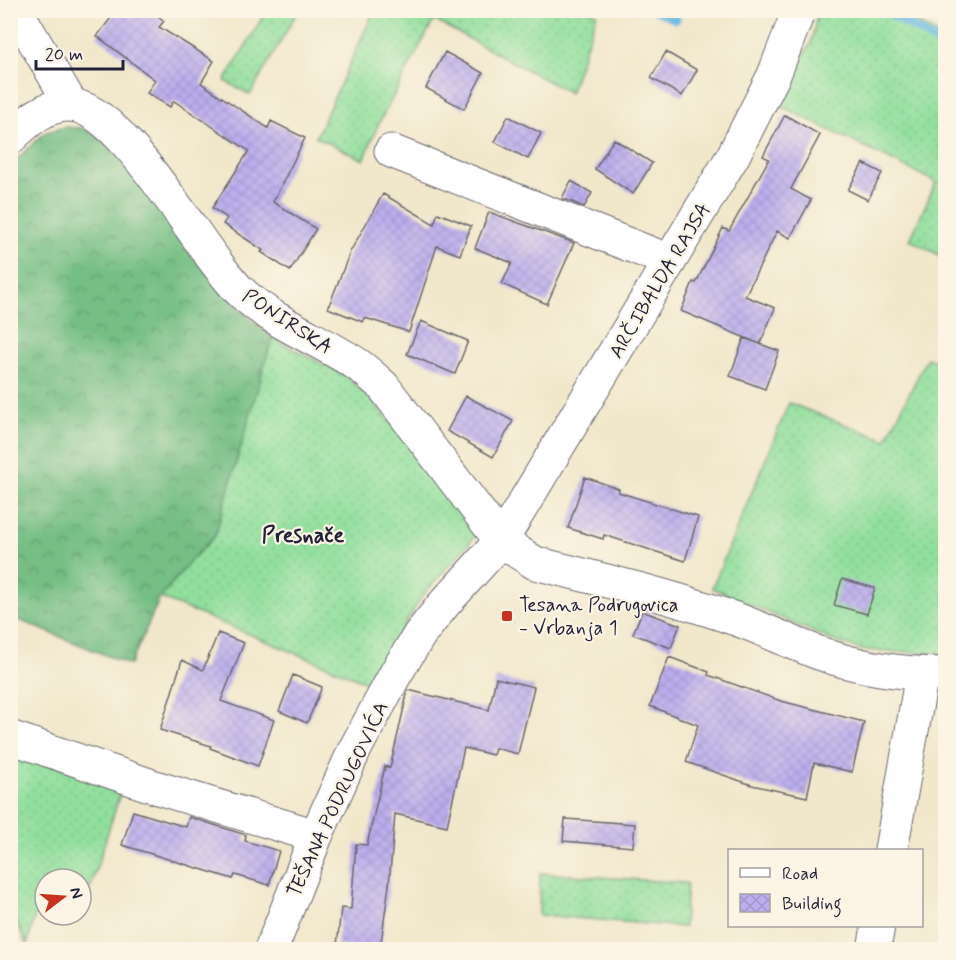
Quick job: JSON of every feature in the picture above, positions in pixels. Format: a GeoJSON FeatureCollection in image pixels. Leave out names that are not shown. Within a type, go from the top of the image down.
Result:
{"type":"FeatureCollection","features":[{"type":"Feature","properties":{"kind":"street"},"geometry":{"type":"LineString","coordinates":[[10,138],[36,115],[55,106],[71,104],[16,10]]}},
{"type":"Feature","properties":{"kind":"street","name":"ARČIBALDA RAJSA"},"geometry":{"type":"LineString","coordinates":[[501,542],[733,156],[774,75],[799,10]]}},
{"type":"Feature","properties":{"kind":"street"},"geometry":{"type":"LineString","coordinates":[[10,29],[38,49]]}},
{"type":"Feature","properties":{"kind":"street","name":"PONIRSKA"},"geometry":{"type":"LineString","coordinates":[[71,104],[86,109],[103,120],[129,146],[241,292],[269,312],[359,366],[383,386],[501,542]]}},
{"type":"Feature","properties":{"kind":"street"},"geometry":{"type":"LineString","coordinates":[[390,151],[670,261]]}},
{"type":"Feature","properties":{"kind":"street"},"geometry":{"type":"LineString","coordinates":[[501,542],[535,563],[719,613],[820,654],[874,668],[934,674],[891,849]]}},
{"type":"Feature","properties":{"kind":"street","name":"TEŠANA PODRUGOVIĆA"},"geometry":{"type":"LineString","coordinates":[[271,950],[316,836],[355,749],[402,663],[420,634],[444,604],[501,542]]}},
{"type":"Feature","properties":{"kind":"street"},"geometry":{"type":"LineString","coordinates":[[10,737],[158,788],[316,836]]}},
{"type":"Feature","properties":{"kind":"street"},"geometry":{"type":"LineString","coordinates":[[874,950],[878,927]]}},
{"type":"Feature","properties":{"kind":"green space"},"geometry":{"type":"Polygon","coordinates":[[[589,10],[597,14],[570,93],[434,20],[378,125],[364,160],[316,137],[374,11],[589,10]]]}},
{"type":"Feature","properties":{"kind":"green space"},"geometry":{"type":"Polygon","coordinates":[[[266,11],[298,11],[250,95],[225,81],[266,11]]]}},
{"type":"Feature","properties":{"kind":"green space"},"geometry":{"type":"Polygon","coordinates":[[[818,11],[897,11],[945,39],[945,258],[910,240],[936,182],[774,103],[811,43],[818,11]]]}},
{"type":"Feature","properties":{"kind":"green space"},"geometry":{"type":"Polygon","coordinates":[[[64,127],[82,128],[102,139],[152,193],[239,309],[272,338],[215,536],[191,560],[160,598],[130,665],[11,617],[11,165],[44,133],[64,127]]]}},
{"type":"Feature","properties":{"kind":"green space"},"geometry":{"type":"Polygon","coordinates":[[[272,338],[346,376],[370,398],[404,438],[477,534],[423,595],[369,683],[160,598],[191,560],[215,536],[272,338]]]}},
{"type":"Feature","properties":{"kind":"green space"},"geometry":{"type":"Polygon","coordinates":[[[927,358],[945,365],[945,654],[862,650],[834,641],[712,588],[789,403],[886,440],[927,358]]]}},
{"type":"Feature","properties":{"kind":"green space"},"geometry":{"type":"Polygon","coordinates":[[[10,750],[122,788],[93,879],[93,867],[33,867],[33,923],[27,945],[14,917],[11,904],[10,750]]]}},
{"type":"Feature","properties":{"kind":"green space"},"geometry":{"type":"Polygon","coordinates":[[[540,873],[687,883],[684,927],[539,915],[540,873]]]}},
{"type":"Feature","properties":{"kind":"building"},"geometry":{"type":"Polygon","coordinates":[[[117,10],[151,10],[164,21],[159,27],[214,61],[201,83],[268,128],[271,121],[305,138],[273,202],[316,229],[290,271],[223,224],[227,218],[212,208],[249,151],[174,101],[170,107],[147,93],[155,80],[97,36],[117,10]]]}},
{"type":"Feature","properties":{"kind":"building"},"geometry":{"type":"Polygon","coordinates":[[[445,52],[483,73],[464,109],[426,88],[445,52]]]}},
{"type":"Feature","properties":{"kind":"building"},"geometry":{"type":"Polygon","coordinates":[[[666,52],[697,70],[682,96],[651,78],[666,52]]]}},
{"type":"Feature","properties":{"kind":"building"},"geometry":{"type":"Polygon","coordinates":[[[785,115],[820,135],[791,189],[811,200],[790,238],[777,231],[745,296],[775,308],[760,344],[681,311],[693,282],[696,283],[723,228],[729,231],[769,159],[763,156],[785,115]]]}},
{"type":"Feature","properties":{"kind":"building"},"geometry":{"type":"Polygon","coordinates":[[[508,116],[541,133],[528,159],[495,142],[508,116]]]}},
{"type":"Feature","properties":{"kind":"building"},"geometry":{"type":"Polygon","coordinates":[[[614,139],[652,163],[633,194],[595,169],[614,139]]]}},
{"type":"Feature","properties":{"kind":"building"},"geometry":{"type":"Polygon","coordinates":[[[863,163],[882,173],[868,200],[848,190],[863,163]]]}},
{"type":"Feature","properties":{"kind":"building"},"geometry":{"type":"Polygon","coordinates":[[[571,181],[592,193],[584,207],[562,198],[571,181]]]}},
{"type":"Feature","properties":{"kind":"building"},"geometry":{"type":"Polygon","coordinates":[[[383,194],[434,224],[438,213],[471,226],[460,255],[437,246],[409,332],[365,318],[363,322],[328,308],[350,252],[383,194]]]}},
{"type":"Feature","properties":{"kind":"building"},"geometry":{"type":"Polygon","coordinates":[[[489,212],[574,243],[547,304],[502,284],[512,263],[475,248],[489,212]]]}},
{"type":"Feature","properties":{"kind":"building"},"geometry":{"type":"Polygon","coordinates":[[[421,321],[468,341],[455,374],[407,354],[421,321]]]}},
{"type":"Feature","properties":{"kind":"building"},"geometry":{"type":"Polygon","coordinates":[[[744,338],[779,351],[765,389],[730,376],[744,338]]]}},
{"type":"Feature","properties":{"kind":"building"},"geometry":{"type":"Polygon","coordinates":[[[466,396],[513,421],[493,457],[447,431],[466,396]]]}},
{"type":"Feature","properties":{"kind":"building"},"geometry":{"type":"Polygon","coordinates":[[[585,477],[619,489],[618,492],[698,517],[685,561],[604,535],[603,539],[568,528],[585,477]]]}},
{"type":"Feature","properties":{"kind":"building"},"geometry":{"type":"Polygon","coordinates":[[[842,579],[875,588],[867,614],[834,605],[842,579]]]}},
{"type":"Feature","properties":{"kind":"building"},"geometry":{"type":"Polygon","coordinates":[[[642,611],[680,625],[671,648],[633,634],[642,611]]]}},
{"type":"Feature","properties":{"kind":"building"},"geometry":{"type":"Polygon","coordinates":[[[218,633],[244,643],[221,701],[274,720],[258,766],[210,748],[211,746],[160,730],[182,660],[203,670],[218,633]]]}},
{"type":"Feature","properties":{"kind":"building"},"geometry":{"type":"Polygon","coordinates":[[[669,657],[709,672],[708,675],[781,701],[864,722],[852,772],[814,763],[807,797],[752,785],[686,762],[698,725],[650,706],[669,657]]]}},
{"type":"Feature","properties":{"kind":"building"},"geometry":{"type":"Polygon","coordinates":[[[293,675],[322,687],[307,723],[279,711],[293,675]]]}},
{"type":"Feature","properties":{"kind":"building"},"geometry":{"type":"Polygon","coordinates":[[[496,678],[534,687],[518,754],[495,748],[493,755],[464,748],[447,826],[395,814],[389,885],[380,950],[337,946],[341,908],[351,909],[356,844],[367,845],[385,766],[390,768],[408,690],[489,710],[496,678]]]}},
{"type":"Feature","properties":{"kind":"building"},"geometry":{"type":"Polygon","coordinates":[[[133,811],[186,827],[189,817],[246,835],[245,841],[279,851],[269,885],[235,875],[233,879],[122,845],[133,811]]]}},
{"type":"Feature","properties":{"kind":"building"},"geometry":{"type":"Polygon","coordinates":[[[565,819],[635,824],[633,847],[563,841],[565,819]]]}},
{"type":"Feature","properties":{"kind":"waterway"},"geometry":{"type":"LineString","coordinates":[[655,10],[676,19]]}},
{"type":"Feature","properties":{"kind":"waterway"},"geometry":{"type":"LineString","coordinates":[[884,10],[946,47]]}},
{"type":"Feature","properties":{"kind":"place","name":"Tesana Podrugovica - Vrbanja 1"},"geometry":{"type":"Point","coordinates":[507,616]}},
{"type":"Feature","properties":{"kind":"district","name":"Presnače"},"geometry":{"type":"Point","coordinates":[303,534]}}]}
